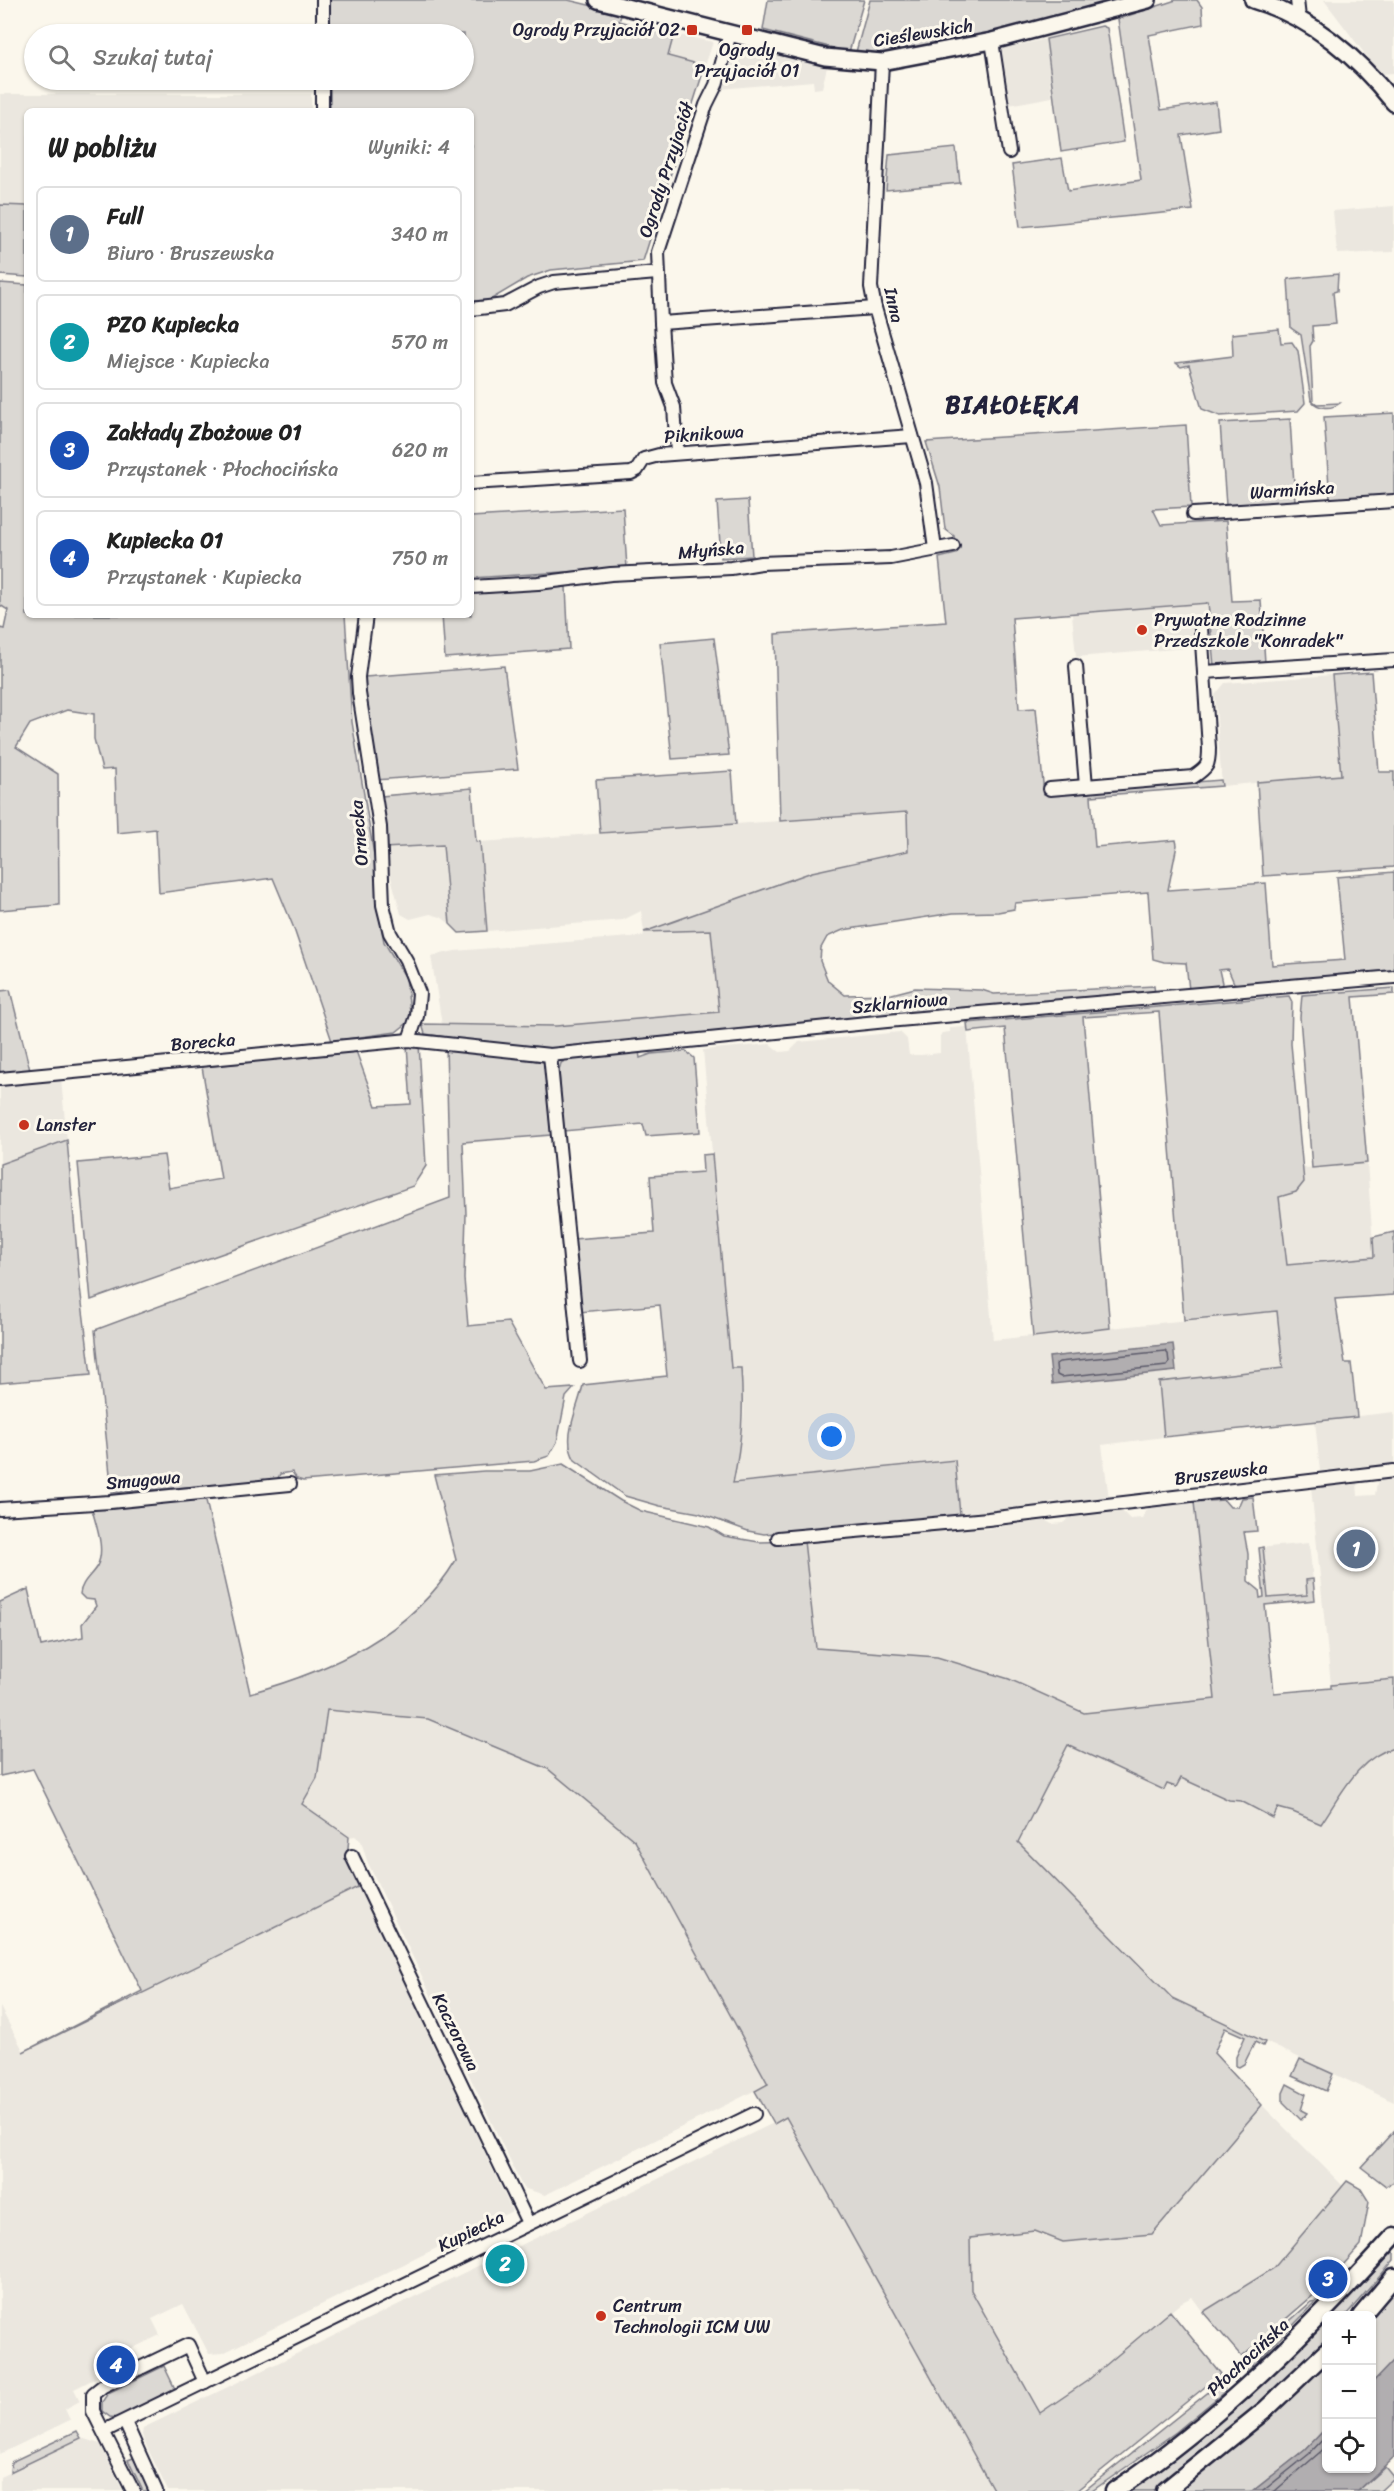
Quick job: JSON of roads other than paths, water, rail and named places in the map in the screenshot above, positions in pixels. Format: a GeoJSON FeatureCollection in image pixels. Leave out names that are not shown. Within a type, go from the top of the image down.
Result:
{"type":"FeatureCollection","features":[{"type":"Feature","properties":{"kind":"main road","name":"Płochocińska"},"geometry":{"type":"LineString","coordinates":[[1114,2491],[1187,2438],[1244,2390],[1296,2341],[1394,2236]]}},
{"type":"Feature","properties":{"kind":"main road"},"geometry":{"type":"LineString","coordinates":[[1365,2311],[1394,2277]]}},
{"type":"Feature","properties":{"kind":"main road"},"geometry":{"type":"LineString","coordinates":[[1165,2491],[1265,2410],[1322,2356]]}},
{"type":"Feature","properties":{"kind":"street"},"geometry":{"type":"LineString","coordinates":[[323,0],[323,24]]}},
{"type":"Feature","properties":{"kind":"street","name":"Cieślewskich"},"geometry":{"type":"LineString","coordinates":[[598,0],[836,59],[882,62],[992,41],[1148,0]]}},
{"type":"Feature","properties":{"kind":"street"},"geometry":{"type":"LineString","coordinates":[[1253,0],[1299,18],[1334,41],[1364,67],[1394,103]]}},
{"type":"Feature","properties":{"kind":"street"},"geometry":{"type":"LineString","coordinates":[[1297,0],[1299,18]]}},
{"type":"Feature","properties":{"kind":"street","name":"Ogrody Przyjaciół"},"geometry":{"type":"LineString","coordinates":[[677,453],[674,407],[665,383],[657,273],[658,252],[706,105],[716,85],[730,33]]}},
{"type":"Feature","properties":{"kind":"street"},"geometry":{"type":"LineString","coordinates":[[992,41],[1009,152]]}},
{"type":"Feature","properties":{"kind":"street","name":"Inna"},"geometry":{"type":"LineString","coordinates":[[882,62],[870,275],[875,308],[926,483],[935,549]]}},
{"type":"Feature","properties":{"kind":"street"},"geometry":{"type":"LineString","coordinates":[[322,90],[322,108]]}},
{"type":"Feature","properties":{"kind":"street"},"geometry":{"type":"LineString","coordinates":[[474,309],[504,305],[539,286],[554,282],[657,273]]}},
{"type":"Feature","properties":{"kind":"street"},"geometry":{"type":"LineString","coordinates":[[660,323],[875,308]]}},
{"type":"Feature","properties":{"kind":"street","name":"Piknikowa"},"geometry":{"type":"LineString","coordinates":[[474,483],[631,473],[637,470],[644,459],[649,456],[677,453],[912,436]]}},
{"type":"Feature","properties":{"kind":"street","name":"Warmińska"},"geometry":{"type":"LineString","coordinates":[[1193,514],[1394,501]]}},
{"type":"Feature","properties":{"kind":"street","name":"Młyńska"},"geometry":{"type":"LineString","coordinates":[[474,587],[538,583],[611,574],[731,568],[762,563],[891,558],[953,546]]}},
{"type":"Feature","properties":{"kind":"street","name":"Ornecka"},"geometry":{"type":"LineString","coordinates":[[366,618],[358,677],[359,693],[380,827],[383,905],[390,933],[406,960],[418,993],[417,1017],[409,1040]]}},
{"type":"Feature","properties":{"kind":"street"},"geometry":{"type":"LineString","coordinates":[[1050,789],[1193,777],[1203,771],[1209,764],[1209,756],[1201,627]]}},
{"type":"Feature","properties":{"kind":"street"},"geometry":{"type":"LineString","coordinates":[[1205,672],[1394,660]]}},
{"type":"Feature","properties":{"kind":"street"},"geometry":{"type":"LineString","coordinates":[[1076,666],[1086,786]]}},
{"type":"Feature","properties":{"kind":"street","name":"Szklarniowa"},"geometry":{"type":"LineString","coordinates":[[409,1040],[447,1042],[550,1055],[887,1021],[1394,977]]}},
{"type":"Feature","properties":{"kind":"street","name":"Borecka"},"geometry":{"type":"LineString","coordinates":[[0,1079],[409,1040]]}},
{"type":"Feature","properties":{"kind":"street"},"geometry":{"type":"LineString","coordinates":[[550,1055],[580,1361]]}},
{"type":"Feature","properties":{"kind":"street","name":"Bruszewska"},"geometry":{"type":"LineString","coordinates":[[778,1538],[1052,1511],[1394,1471]]}},
{"type":"Feature","properties":{"kind":"street","name":"Smugowa"},"geometry":{"type":"LineString","coordinates":[[0,1509],[110,1502],[290,1484]]}},
{"type":"Feature","properties":{"kind":"street","name":"Kaczorowa"},"geometry":{"type":"LineString","coordinates":[[352,1856],[528,2223]]}},
{"type":"Feature","properties":{"kind":"street","name":"Kupiecka"},"geometry":{"type":"LineString","coordinates":[[104,2431],[754,2114]]}},
{"type":"Feature","properties":{"kind":"street"},"geometry":{"type":"LineString","coordinates":[[133,2491],[93,2411],[93,2394],[113,2381],[188,2345],[205,2382]]}},
{"type":"Feature","properties":{"kind":"street"},"geometry":{"type":"LineString","coordinates":[[125,2422],[156,2491]]}},
{"type":"Feature","properties":{"kind":"water"},"geometry":{"type":"Polygon","coordinates":[[[1173,1344],[1176,1371],[1052,1384],[1049,1357],[1173,1344]]]}},
{"type":"Feature","properties":{"kind":"water"},"geometry":{"type":"Polygon","coordinates":[[[1394,2360],[1394,2457],[1358,2491],[1253,2491],[1305,2450],[1322,2432],[1322,2473],[1376,2473],[1376,2379],[1394,2360]]]}},
{"type":"Feature","properties":{"kind":"place","name":"Ogrody Przyjaciół 02"},"geometry":{"type":"Point","coordinates":[692,30]}},
{"type":"Feature","properties":{"kind":"place","name":"Ogrody Przyjaciół 01"},"geometry":{"type":"Point","coordinates":[747,30]}},
{"type":"Feature","properties":{"kind":"place","name":"Prywatne Rodzinne Przedszkole \"Konradek\""},"geometry":{"type":"Point","coordinates":[1142,630]}},
{"type":"Feature","properties":{"kind":"place","name":"Lanster"},"geometry":{"type":"Point","coordinates":[24,1125]}},
{"type":"Feature","properties":{"kind":"place","name":"Full"},"geometry":{"type":"Point","coordinates":[1356,1549]}},
{"type":"Feature","properties":{"kind":"place","name":"PZO Kupiecka"},"geometry":{"type":"Point","coordinates":[505,2264]}},
{"type":"Feature","properties":{"kind":"place","name":"Zakłady Zbożowe 01"},"geometry":{"type":"Point","coordinates":[1328,2279]}},
{"type":"Feature","properties":{"kind":"place","name":"Centrum Technologii ICM UW"},"geometry":{"type":"Point","coordinates":[601,2316]}},
{"type":"Feature","properties":{"kind":"place","name":"Kupiecka 01"},"geometry":{"type":"Point","coordinates":[116,2365]}},
{"type":"Feature","properties":{"kind":"district","name":"BIAŁOŁĘKA"},"geometry":{"type":"Point","coordinates":[1013,405]}}]}
